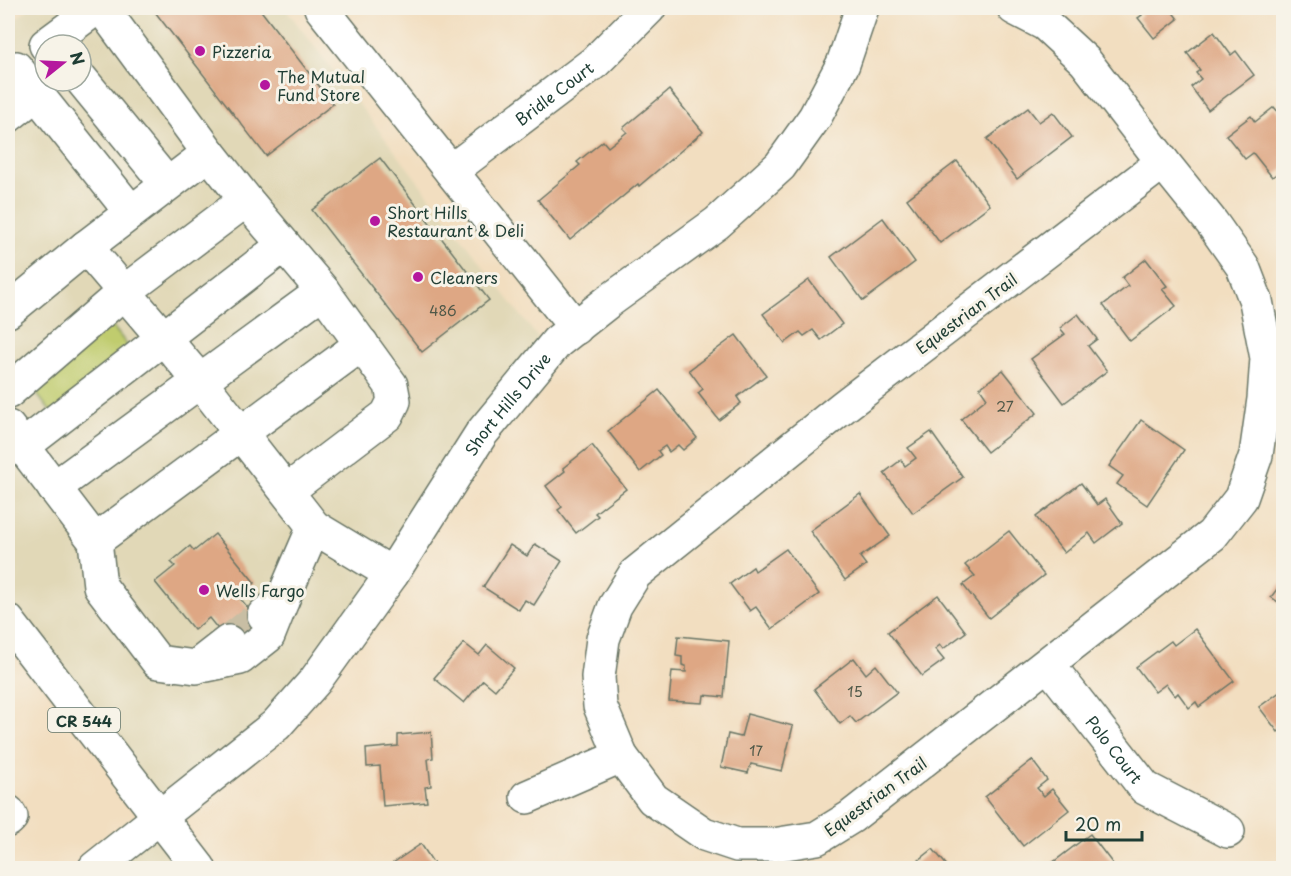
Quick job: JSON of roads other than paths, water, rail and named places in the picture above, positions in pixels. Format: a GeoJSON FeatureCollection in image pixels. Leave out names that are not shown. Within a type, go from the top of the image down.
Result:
{"type":"FeatureCollection","features":[{"type":"Feature","properties":{"kind":"street"},"geometry":{"type":"LineString","coordinates":[[63,33],[96,8]]}},
{"type":"Feature","properties":{"kind":"street"},"geometry":{"type":"LineString","coordinates":[[102,8],[209,153],[323,291],[392,385],[394,392],[392,409],[387,415],[288,490]]}},
{"type":"Feature","properties":{"kind":"street"},"geometry":{"type":"LineString","coordinates":[[321,8],[576,328]]}},
{"type":"Feature","properties":{"kind":"street","name":"Bridle Court"},"geometry":{"type":"LineString","coordinates":[[451,171],[595,62],[649,8]]}},
{"type":"Feature","properties":{"kind":"street","name":"Short Hills Drive"},"geometry":{"type":"LineString","coordinates":[[95,868],[276,725],[315,681],[392,574],[481,434],[557,342],[609,301],[717,223],[780,166],[815,117],[843,64],[862,8]]}},
{"type":"Feature","properties":{"kind":"street","name":"Equestrian Trail"},"geometry":{"type":"LineString","coordinates":[[1014,8],[1046,24],[1085,61],[1212,223],[1244,267],[1256,301],[1267,358],[1256,455],[1240,498],[1212,535],[851,817],[817,838],[773,846],[737,845],[704,834],[653,800],[621,756],[600,706],[598,677],[603,639],[615,606],[634,574],[843,407],[1163,162]]}},
{"type":"Feature","properties":{"kind":"street"},"geometry":{"type":"LineString","coordinates":[[33,56],[12,72],[36,94],[131,212]]}},
{"type":"Feature","properties":{"kind":"street"},"geometry":{"type":"LineString","coordinates":[[92,93],[167,184]]}},
{"type":"Feature","properties":{"kind":"street"},"geometry":{"type":"LineString","coordinates":[[8,116],[36,94]]}},
{"type":"Feature","properties":{"kind":"street"},"geometry":{"type":"LineString","coordinates":[[8,311],[86,247],[209,153]]}},
{"type":"Feature","properties":{"kind":"street"},"geometry":{"type":"LineString","coordinates":[[8,392],[124,292],[246,200]]}},
{"type":"Feature","properties":{"kind":"street"},"geometry":{"type":"LineString","coordinates":[[284,244],[163,338],[15,437],[95,541],[100,586],[158,662],[196,667],[240,658],[268,636],[270,610],[315,527]]}},
{"type":"Feature","properties":{"kind":"street"},"geometry":{"type":"LineString","coordinates":[[86,247],[200,381],[315,527],[392,574]]}},
{"type":"Feature","properties":{"kind":"street"},"geometry":{"type":"LineString","coordinates":[[54,488],[323,291]]}},
{"type":"Feature","properties":{"kind":"street"},"geometry":{"type":"LineString","coordinates":[[95,541],[362,344]]}},
{"type":"Feature","properties":{"kind":"street","name":"CR 544"},"geometry":{"type":"LineString","coordinates":[[8,621],[199,868]]}},
{"type":"Feature","properties":{"kind":"street"},"geometry":{"type":"LineString","coordinates":[[196,667],[228,642]]}},
{"type":"Feature","properties":{"kind":"street","name":"Polo Court"},"geometry":{"type":"LineString","coordinates":[[1048,664],[1144,788],[1228,831]]}},
{"type":"Feature","properties":{"kind":"street"},"geometry":{"type":"LineString","coordinates":[[527,797],[621,756]]}},
{"type":"Feature","properties":{"kind":"street"},"geometry":{"type":"LineString","coordinates":[[8,812],[11,817],[8,820]]}},
{"type":"Feature","properties":{"kind":"tunnel"},"geometry":{"type":"LineString","coordinates":[[228,642],[257,619]]}},
{"type":"Feature","properties":{"kind":"place","name":"Pizzeria"},"geometry":{"type":"Point","coordinates":[200,51]}},
{"type":"Feature","properties":{"kind":"place","name":"The Mutual Fund Store"},"geometry":{"type":"Point","coordinates":[265,85]}},
{"type":"Feature","properties":{"kind":"place","name":"Short Hills Restaurant & Deli"},"geometry":{"type":"Point","coordinates":[375,221]}},
{"type":"Feature","properties":{"kind":"place","name":"Cleaners"},"geometry":{"type":"Point","coordinates":[418,277]}},
{"type":"Feature","properties":{"kind":"place","name":"Wells Fargo"},"geometry":{"type":"Point","coordinates":[204,590]}}]}
